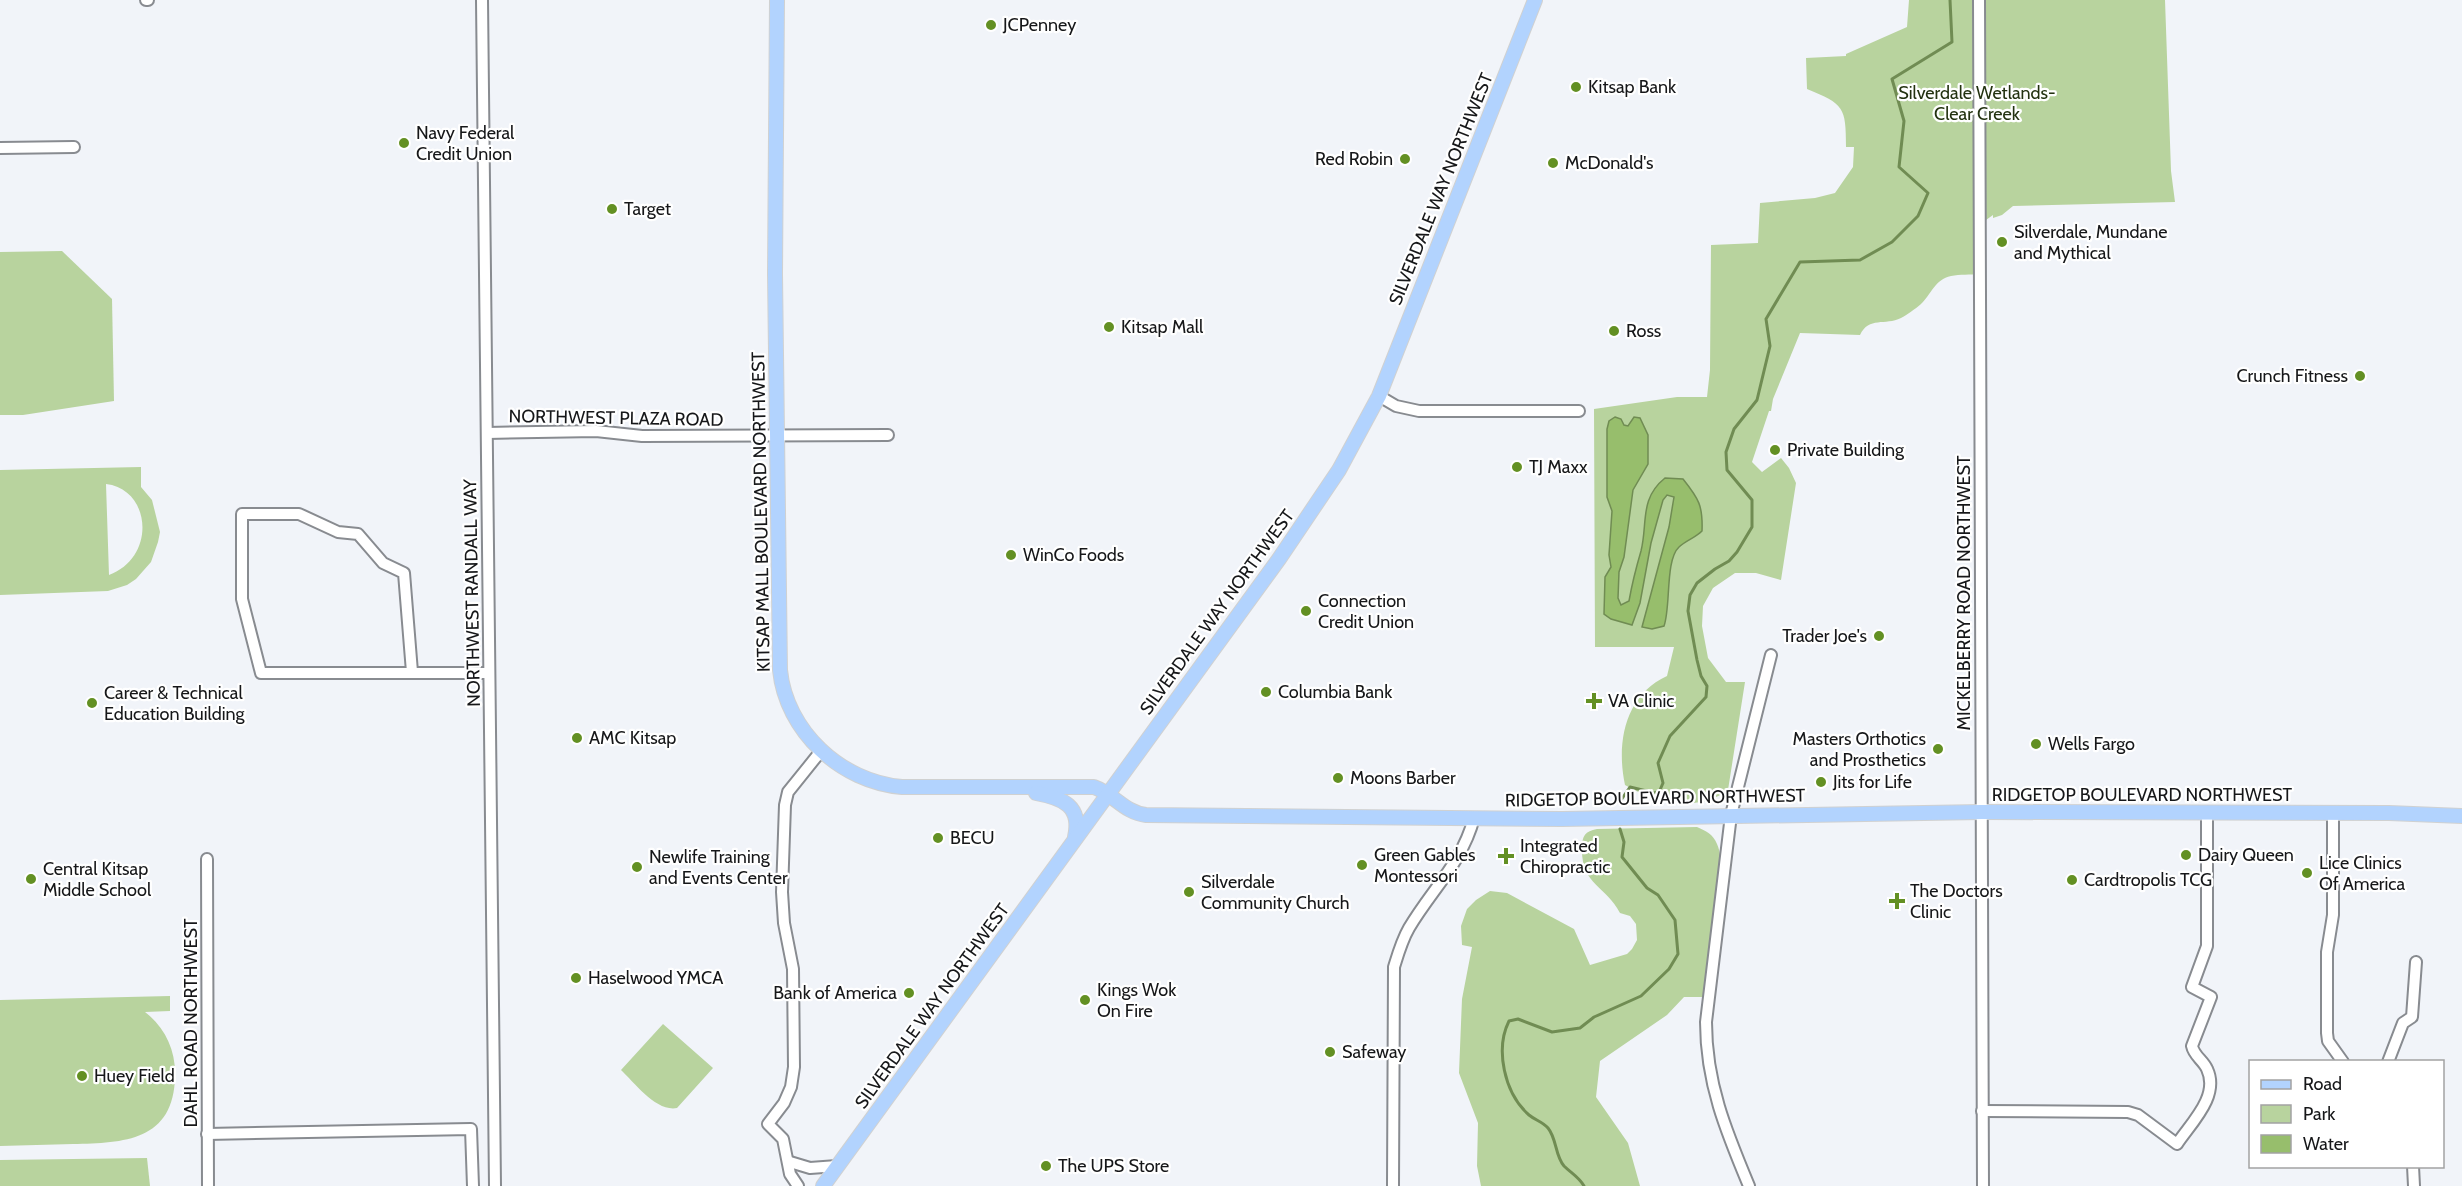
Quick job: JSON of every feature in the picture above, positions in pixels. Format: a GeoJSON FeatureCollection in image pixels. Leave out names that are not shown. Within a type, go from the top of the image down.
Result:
{"type":"FeatureCollection","features":[{"type":"Feature","properties":{"kind":"main road","name":"KITSAP MALL BOULEVARD NORTHWEST"},"geometry":{"type":"LineString","coordinates":[[777,0],[774,127],[781,676],[794,714],[821,751],[853,773],[875,782],[895,787],[1089,786],[1108,793]]}},
{"type":"Feature","properties":{"kind":"main road","name":"SILVERDALE WAY NORTHWEST"},"geometry":{"type":"LineString","coordinates":[[823,1186],[1288,546],[1339,470],[1379,396],[1535,0]]}},
{"type":"Feature","properties":{"kind":"main road"},"geometry":{"type":"LineString","coordinates":[[1007,787],[1053,796],[1062,800],[1077,820],[1075,839]]}},
{"type":"Feature","properties":{"kind":"main road","name":"RIDGETOP BOULEVARD NORTHWEST"},"geometry":{"type":"LineString","coordinates":[[1108,793],[1132,812],[1146,815],[1474,818],[1982,812],[2462,816]]}},
{"type":"Feature","properties":{"kind":"street","name":"NORTHWEST RANDALL WAY"},"geometry":{"type":"LineString","coordinates":[[482,0],[495,1186]]}},
{"type":"Feature","properties":{"kind":"street","name":"MICKELBERRY ROAD NORTHWEST"},"geometry":{"type":"LineString","coordinates":[[1979,0],[1983,1186]]}},
{"type":"Feature","properties":{"kind":"street"},"geometry":{"type":"LineString","coordinates":[[0,148],[74,147]]}},
{"type":"Feature","properties":{"kind":"street"},"geometry":{"type":"LineString","coordinates":[[1379,396],[1396,406],[1419,411],[1580,411]]}},
{"type":"Feature","properties":{"kind":"street","name":"NORTHWEST PLAZA ROAD"},"geometry":{"type":"LineString","coordinates":[[487,433],[596,431],[642,436],[888,435]]}},
{"type":"Feature","properties":{"kind":"street"},"geometry":{"type":"LineString","coordinates":[[412,672],[404,573],[383,563],[358,534],[338,532],[299,514],[242,513],[242,600],[261,673],[489,673]]}},
{"type":"Feature","properties":{"kind":"street"},"geometry":{"type":"LineString","coordinates":[[1749,1186],[1717,1104],[1706,1050],[1706,1015],[1731,815],[1771,655]]}},
{"type":"Feature","properties":{"kind":"street"},"geometry":{"type":"LineString","coordinates":[[798,1186],[790,1174],[790,1162],[783,1139],[768,1124],[787,1095],[794,1067],[793,969],[784,923],[782,892],[784,818],[788,792],[821,751]]}},
{"type":"Feature","properties":{"kind":"street"},"geometry":{"type":"LineString","coordinates":[[1983,1111],[2127,1112],[2138,1115],[2177,1144],[2209,1096],[2211,1081],[2206,1066],[2193,1052],[2192,1046],[2211,997],[2192,987],[2207,946],[2207,814]]}},
{"type":"Feature","properties":{"kind":"street"},"geometry":{"type":"LineString","coordinates":[[2333,815],[2333,915],[2327,952],[2327,1033],[2328,1041],[2342,1060]]}},
{"type":"Feature","properties":{"kind":"street"},"geometry":{"type":"LineString","coordinates":[[1393,1186],[1394,967],[1400,946],[1410,927],[1464,850],[1474,818]]}},
{"type":"Feature","properties":{"kind":"street","name":"DAHL ROAD NORTHWEST"},"geometry":{"type":"LineString","coordinates":[[207,859],[208,1186]]}},
{"type":"Feature","properties":{"kind":"street"},"geometry":{"type":"LineString","coordinates":[[2389,1060],[2403,1023],[2412,1017],[2416,962]]}},
{"type":"Feature","properties":{"kind":"street"},"geometry":{"type":"LineString","coordinates":[[207,1134],[471,1129],[473,1186]]}},
{"type":"Feature","properties":{"kind":"street"},"geometry":{"type":"LineString","coordinates":[[790,1162],[810,1168],[837,1166]]}},
{"type":"Feature","properties":{"kind":"street"},"geometry":{"type":"LineString","coordinates":[[2414,1168],[2414,1186]]}},
{"type":"Feature","properties":{"kind":"green space","name":"Silverdale Wetlands- Clear Creek"},"geometry":{"type":"Polygon","coordinates":[[[1909,0],[2165,0],[2171,171],[2175,202],[2013,206],[2002,215],[1993,218],[1993,215],[1979,225],[1979,274],[1951,276],[1941,280],[1925,300],[1908,314],[1895,320],[1868,325],[1860,335],[1800,333],[1773,399],[1771,411],[1769,411],[1752,462],[1762,472],[1781,458],[1796,483],[1781,580],[1756,573],[1735,573],[1713,588],[1703,606],[1702,626],[1708,658],[1726,682],[1745,682],[1728,790],[1716,797],[1690,803],[1676,803],[1650,797],[1625,785],[1622,769],[1623,737],[1633,708],[1641,695],[1653,684],[1667,676],[1674,647],[1595,647],[1594,409],[1677,397],[1707,397],[1710,370],[1711,245],[1758,243],[1760,203],[1815,198],[1835,193],[1853,167],[1854,147],[1846,147],[1843,115],[1836,103],[1807,89],[1806,58],[1846,56],[1846,54],[1907,27],[1909,0]]]}},
{"type":"Feature","properties":{"kind":"green space"},"geometry":{"type":"Polygon","coordinates":[[[62,251],[112,299],[114,401],[23,415],[0,415],[0,252],[62,251]]]}},
{"type":"Feature","properties":{"kind":"green space"},"geometry":{"type":"Polygon","coordinates":[[[141,467],[141,487],[152,500],[160,532],[151,562],[136,579],[127,585],[108,591],[0,595],[0,470],[141,467]],[[106,484],[109,575],[124,566],[135,554],[141,540],[142,525],[139,510],[132,498],[121,489],[106,484]]]}},
{"type":"Feature","properties":{"kind":"green space"},"geometry":{"type":"Polygon","coordinates":[[[1697,827],[1709,833],[1713,838],[1721,857],[1719,918],[1708,997],[1684,997],[1667,1015],[1600,1061],[1596,1097],[1628,1143],[1640,1186],[1481,1186],[1477,1166],[1478,1123],[1459,1073],[1462,999],[1472,947],[1462,945],[1461,926],[1467,909],[1490,891],[1507,893],[1574,929],[1590,965],[1627,954],[1637,940],[1636,924],[1630,916],[1620,913],[1590,878],[1583,860],[1584,837],[1590,831],[1597,829],[1697,827]]]}},
{"type":"Feature","properties":{"kind":"green space","name":"Huey Field"},"geometry":{"type":"Polygon","coordinates":[[[170,996],[170,1011],[145,1012],[164,1032],[175,1067],[172,1098],[166,1114],[156,1126],[143,1134],[110,1142],[0,1146],[0,1000],[170,996]]]}},
{"type":"Feature","properties":{"kind":"green space"},"geometry":{"type":"Polygon","coordinates":[[[663,1024],[713,1068],[677,1108],[661,1106],[639,1089],[621,1070],[663,1024]]]}},
{"type":"Feature","properties":{"kind":"green space"},"geometry":{"type":"Polygon","coordinates":[[[147,1158],[150,1186],[0,1186],[0,1160],[147,1158]]]}},
{"type":"Feature","properties":{"kind":"water"},"geometry":{"type":"Polygon","coordinates":[[[1615,417],[1628,426],[1634,417],[1640,418],[1648,435],[1648,464],[1633,490],[1624,557],[1619,572],[1618,598],[1621,605],[1629,601],[1643,541],[1648,503],[1657,486],[1665,478],[1683,479],[1701,509],[1702,531],[1679,547],[1672,562],[1664,626],[1652,629],[1642,627],[1669,527],[1674,497],[1667,495],[1663,500],[1651,543],[1640,603],[1632,625],[1611,619],[1604,614],[1605,577],[1611,567],[1609,555],[1612,511],[1607,497],[1607,429],[1609,421],[1615,417]]]}},
{"type":"Feature","properties":{"kind":"waterway"},"geometry":{"type":"LineString","coordinates":[[1619,803],[1630,787],[1655,793],[1660,790],[1663,783],[1658,763],[1670,736],[1706,697],[1707,686],[1701,676],[1688,611],[1690,595],[1697,583],[1729,561],[1752,527],[1752,500],[1727,470],[1726,452],[1734,429],[1757,400],[1770,346],[1766,319],[1800,262],[1860,260],[1892,242],[1918,216],[1928,193],[1899,167],[1904,121],[1892,79],[1952,42],[1950,0]]}},
{"type":"Feature","properties":{"kind":"waterway"},"geometry":{"type":"LineString","coordinates":[[1584,1186],[1561,1162],[1548,1128],[1529,1115],[1513,1095],[1504,1070],[1503,1044],[1509,1021],[1518,1019],[1552,1032],[1580,1028],[1594,1017],[1641,996],[1669,969],[1678,954],[1675,920],[1658,895],[1647,888],[1622,857],[1624,842],[1620,829]]}},
{"type":"Feature","properties":{"kind":"place","name":"JCPenney"},"geometry":{"type":"Point","coordinates":[991,25]}},
{"type":"Feature","properties":{"kind":"place","name":"Kitsap Bank"},"geometry":{"type":"Point","coordinates":[1576,87]}},
{"type":"Feature","properties":{"kind":"place","name":"Navy Federal Credit Union"},"geometry":{"type":"Point","coordinates":[404,143]}},
{"type":"Feature","properties":{"kind":"place","name":"Red Robin"},"geometry":{"type":"Point","coordinates":[1405,159]}},
{"type":"Feature","properties":{"kind":"place","name":"McDonald's"},"geometry":{"type":"Point","coordinates":[1553,163]}},
{"type":"Feature","properties":{"kind":"place","name":"Target"},"geometry":{"type":"Point","coordinates":[612,209]}},
{"type":"Feature","properties":{"kind":"place","name":"Silverdale, Mundane and Mythical"},"geometry":{"type":"Point","coordinates":[2002,242]}},
{"type":"Feature","properties":{"kind":"place","name":"Kitsap Mall"},"geometry":{"type":"Point","coordinates":[1109,327]}},
{"type":"Feature","properties":{"kind":"place","name":"Ross"},"geometry":{"type":"Point","coordinates":[1614,331]}},
{"type":"Feature","properties":{"kind":"place","name":"Crunch Fitness"},"geometry":{"type":"Point","coordinates":[2360,376]}},
{"type":"Feature","properties":{"kind":"place","name":"Private Building"},"geometry":{"type":"Point","coordinates":[1775,450]}},
{"type":"Feature","properties":{"kind":"place","name":"TJ Maxx"},"geometry":{"type":"Point","coordinates":[1517,467]}},
{"type":"Feature","properties":{"kind":"place","name":"WinCo Foods"},"geometry":{"type":"Point","coordinates":[1011,555]}},
{"type":"Feature","properties":{"kind":"place","name":"Connection Credit Union"},"geometry":{"type":"Point","coordinates":[1306,611]}},
{"type":"Feature","properties":{"kind":"place","name":"Trader Joe's"},"geometry":{"type":"Point","coordinates":[1879,636]}},
{"type":"Feature","properties":{"kind":"place","name":"Columbia Bank"},"geometry":{"type":"Point","coordinates":[1266,692]}},
{"type":"Feature","properties":{"kind":"place","name":"VA Clinic"},"geometry":{"type":"Point","coordinates":[1594,701]}},
{"type":"Feature","properties":{"kind":"place","name":"Career & Technical Education Building"},"geometry":{"type":"Point","coordinates":[92,703]}},
{"type":"Feature","properties":{"kind":"place","name":"AMC Kitsap"},"geometry":{"type":"Point","coordinates":[577,738]}},
{"type":"Feature","properties":{"kind":"place","name":"Wells Fargo"},"geometry":{"type":"Point","coordinates":[2036,744]}},
{"type":"Feature","properties":{"kind":"place","name":"Masters Orthotics and Prosthetics"},"geometry":{"type":"Point","coordinates":[1938,749]}},
{"type":"Feature","properties":{"kind":"place","name":"Moons Barber"},"geometry":{"type":"Point","coordinates":[1338,778]}},
{"type":"Feature","properties":{"kind":"place","name":"Jits for Life"},"geometry":{"type":"Point","coordinates":[1821,782]}},
{"type":"Feature","properties":{"kind":"place","name":"BECU"},"geometry":{"type":"Point","coordinates":[938,838]}},
{"type":"Feature","properties":{"kind":"place","name":"Dairy Queen"},"geometry":{"type":"Point","coordinates":[2186,855]}},
{"type":"Feature","properties":{"kind":"place","name":"Integrated Chiropractic"},"geometry":{"type":"Point","coordinates":[1506,856]}},
{"type":"Feature","properties":{"kind":"place","name":"Green Gables Montessori"},"geometry":{"type":"Point","coordinates":[1362,865]}},
{"type":"Feature","properties":{"kind":"place","name":"Newlife Training and Events Center"},"geometry":{"type":"Point","coordinates":[637,867]}},
{"type":"Feature","properties":{"kind":"place","name":"Lice Clinics Of America"},"geometry":{"type":"Point","coordinates":[2307,873]}},
{"type":"Feature","properties":{"kind":"place","name":"Central Kitsap Middle School"},"geometry":{"type":"Point","coordinates":[31,879]}},
{"type":"Feature","properties":{"kind":"place","name":"Cardtropolis TCG"},"geometry":{"type":"Point","coordinates":[2072,880]}},
{"type":"Feature","properties":{"kind":"place","name":"Silverdale Community Church"},"geometry":{"type":"Point","coordinates":[1189,892]}},
{"type":"Feature","properties":{"kind":"place","name":"The Doctors Clinic"},"geometry":{"type":"Point","coordinates":[1897,901]}},
{"type":"Feature","properties":{"kind":"place","name":"Haselwood YMCA"},"geometry":{"type":"Point","coordinates":[576,978]}},
{"type":"Feature","properties":{"kind":"place","name":"Bank of America"},"geometry":{"type":"Point","coordinates":[909,993]}},
{"type":"Feature","properties":{"kind":"place","name":"Kings Wok On Fire"},"geometry":{"type":"Point","coordinates":[1085,1000]}},
{"type":"Feature","properties":{"kind":"place","name":"Safeway"},"geometry":{"type":"Point","coordinates":[1330,1052]}},
{"type":"Feature","properties":{"kind":"place","name":"Huey Field"},"geometry":{"type":"Point","coordinates":[82,1076]}},
{"type":"Feature","properties":{"kind":"place","name":"The UPS Store"},"geometry":{"type":"Point","coordinates":[1046,1166]}}]}
